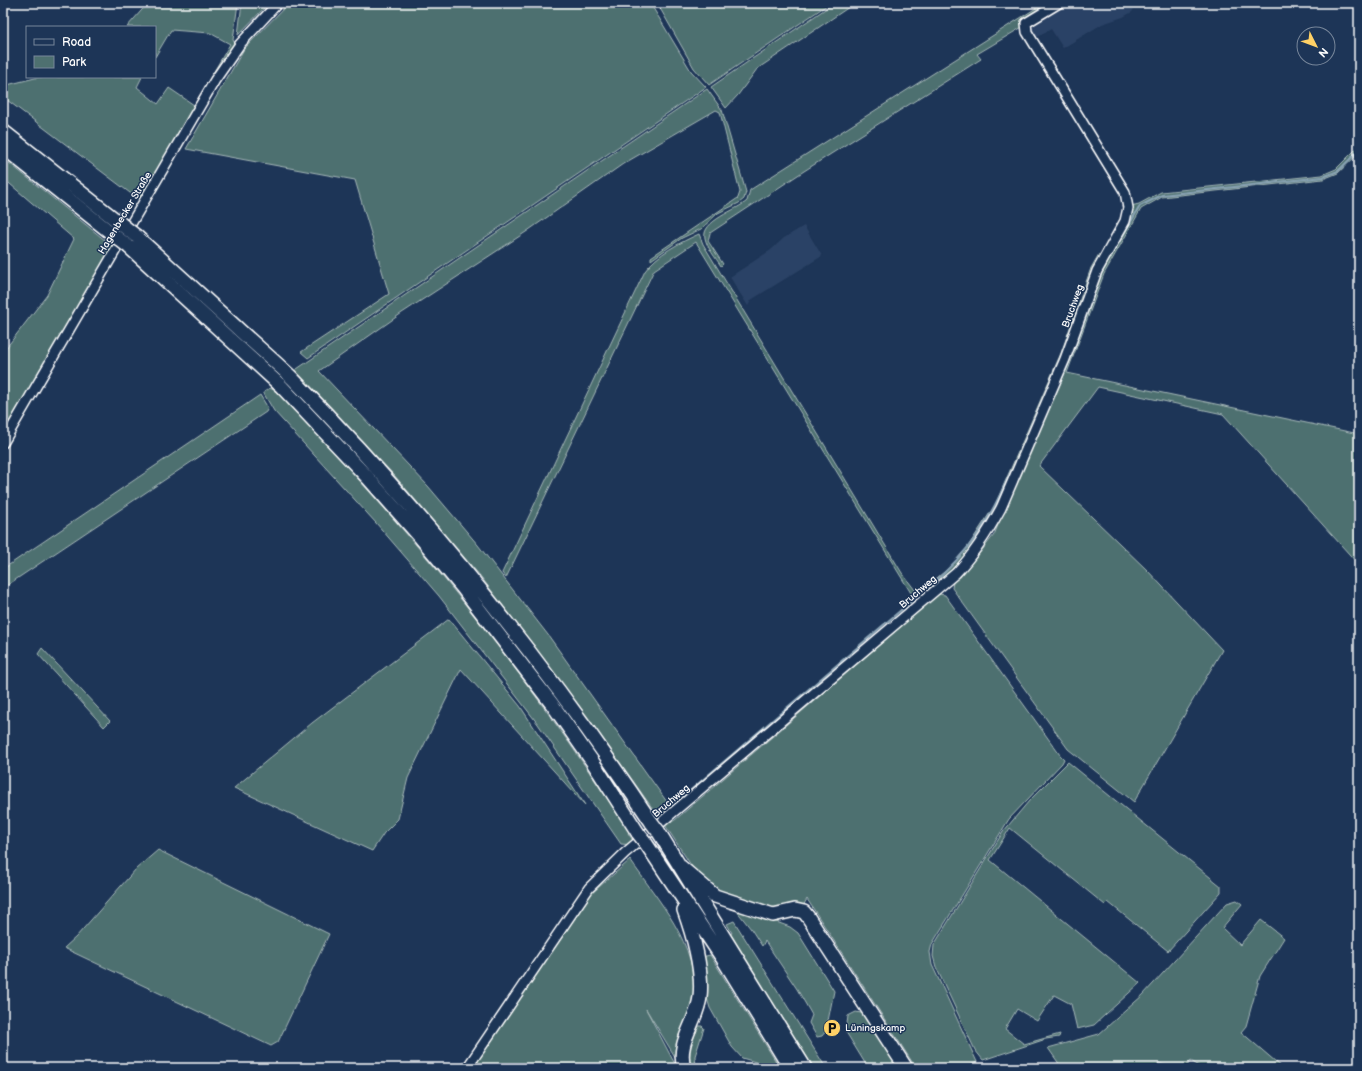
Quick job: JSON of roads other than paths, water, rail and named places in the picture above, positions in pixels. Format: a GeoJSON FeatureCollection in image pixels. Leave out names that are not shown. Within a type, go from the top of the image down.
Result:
{"type":"FeatureCollection","features":[{"type":"Feature","properties":{"kind":"highway"},"geometry":{"type":"LineString","coordinates":[[3,131],[292,378],[374,464],[460,563],[600,745],[655,827],[805,1068]]}},
{"type":"Feature","properties":{"kind":"highway"},"geometry":{"type":"LineString","coordinates":[[3,147],[118,230]]}},
{"type":"Feature","properties":{"kind":"highway"},"geometry":{"type":"LineString","coordinates":[[132,242],[281,386],[368,478],[462,587],[552,704],[592,761],[723,959],[790,1068]]}},
{"type":"Feature","properties":{"kind":"highway"},"geometry":{"type":"LineString","coordinates":[[681,868],[715,896],[773,915],[795,910],[804,912],[906,1068]]}},
{"type":"Feature","properties":{"kind":"highway"},"geometry":{"type":"LineString","coordinates":[[675,886],[690,926],[698,963],[700,982],[700,997],[698,1005],[683,1043],[682,1055],[684,1068]]}},
{"type":"Feature","properties":{"kind":"street","name":"Hagenbecker Straße"},"geometry":{"type":"LineString","coordinates":[[3,443],[215,80],[240,44],[278,3]]}},
{"type":"Feature","properties":{"kind":"street","name":"Bruchweg"},"geometry":{"type":"LineString","coordinates":[[466,1068],[589,888],[625,853],[956,573],[973,555],[989,531],[1001,508],[1065,359],[1097,271],[1125,221],[1128,208],[1125,192],[1030,37],[1026,23],[1059,3]]}},
{"type":"Feature","properties":{"kind":"waterway"},"geometry":{"type":"LineString","coordinates":[[1035,440],[1071,358],[1102,272],[1140,206],[1162,195],[1323,177],[1338,171],[1359,150]]}},
{"type":"Feature","properties":{"kind":"waterway"},"geometry":{"type":"LineString","coordinates":[[928,588],[956,561],[977,535],[1003,490],[1011,471]]}},
{"type":"Feature","properties":{"kind":"waterway"},"geometry":{"type":"LineString","coordinates":[[671,807],[915,598]]}},
{"type":"Feature","properties":{"kind":"place","name":"Lüningskamp"},"geometry":{"type":"Point","coordinates":[832,1028]}}]}
